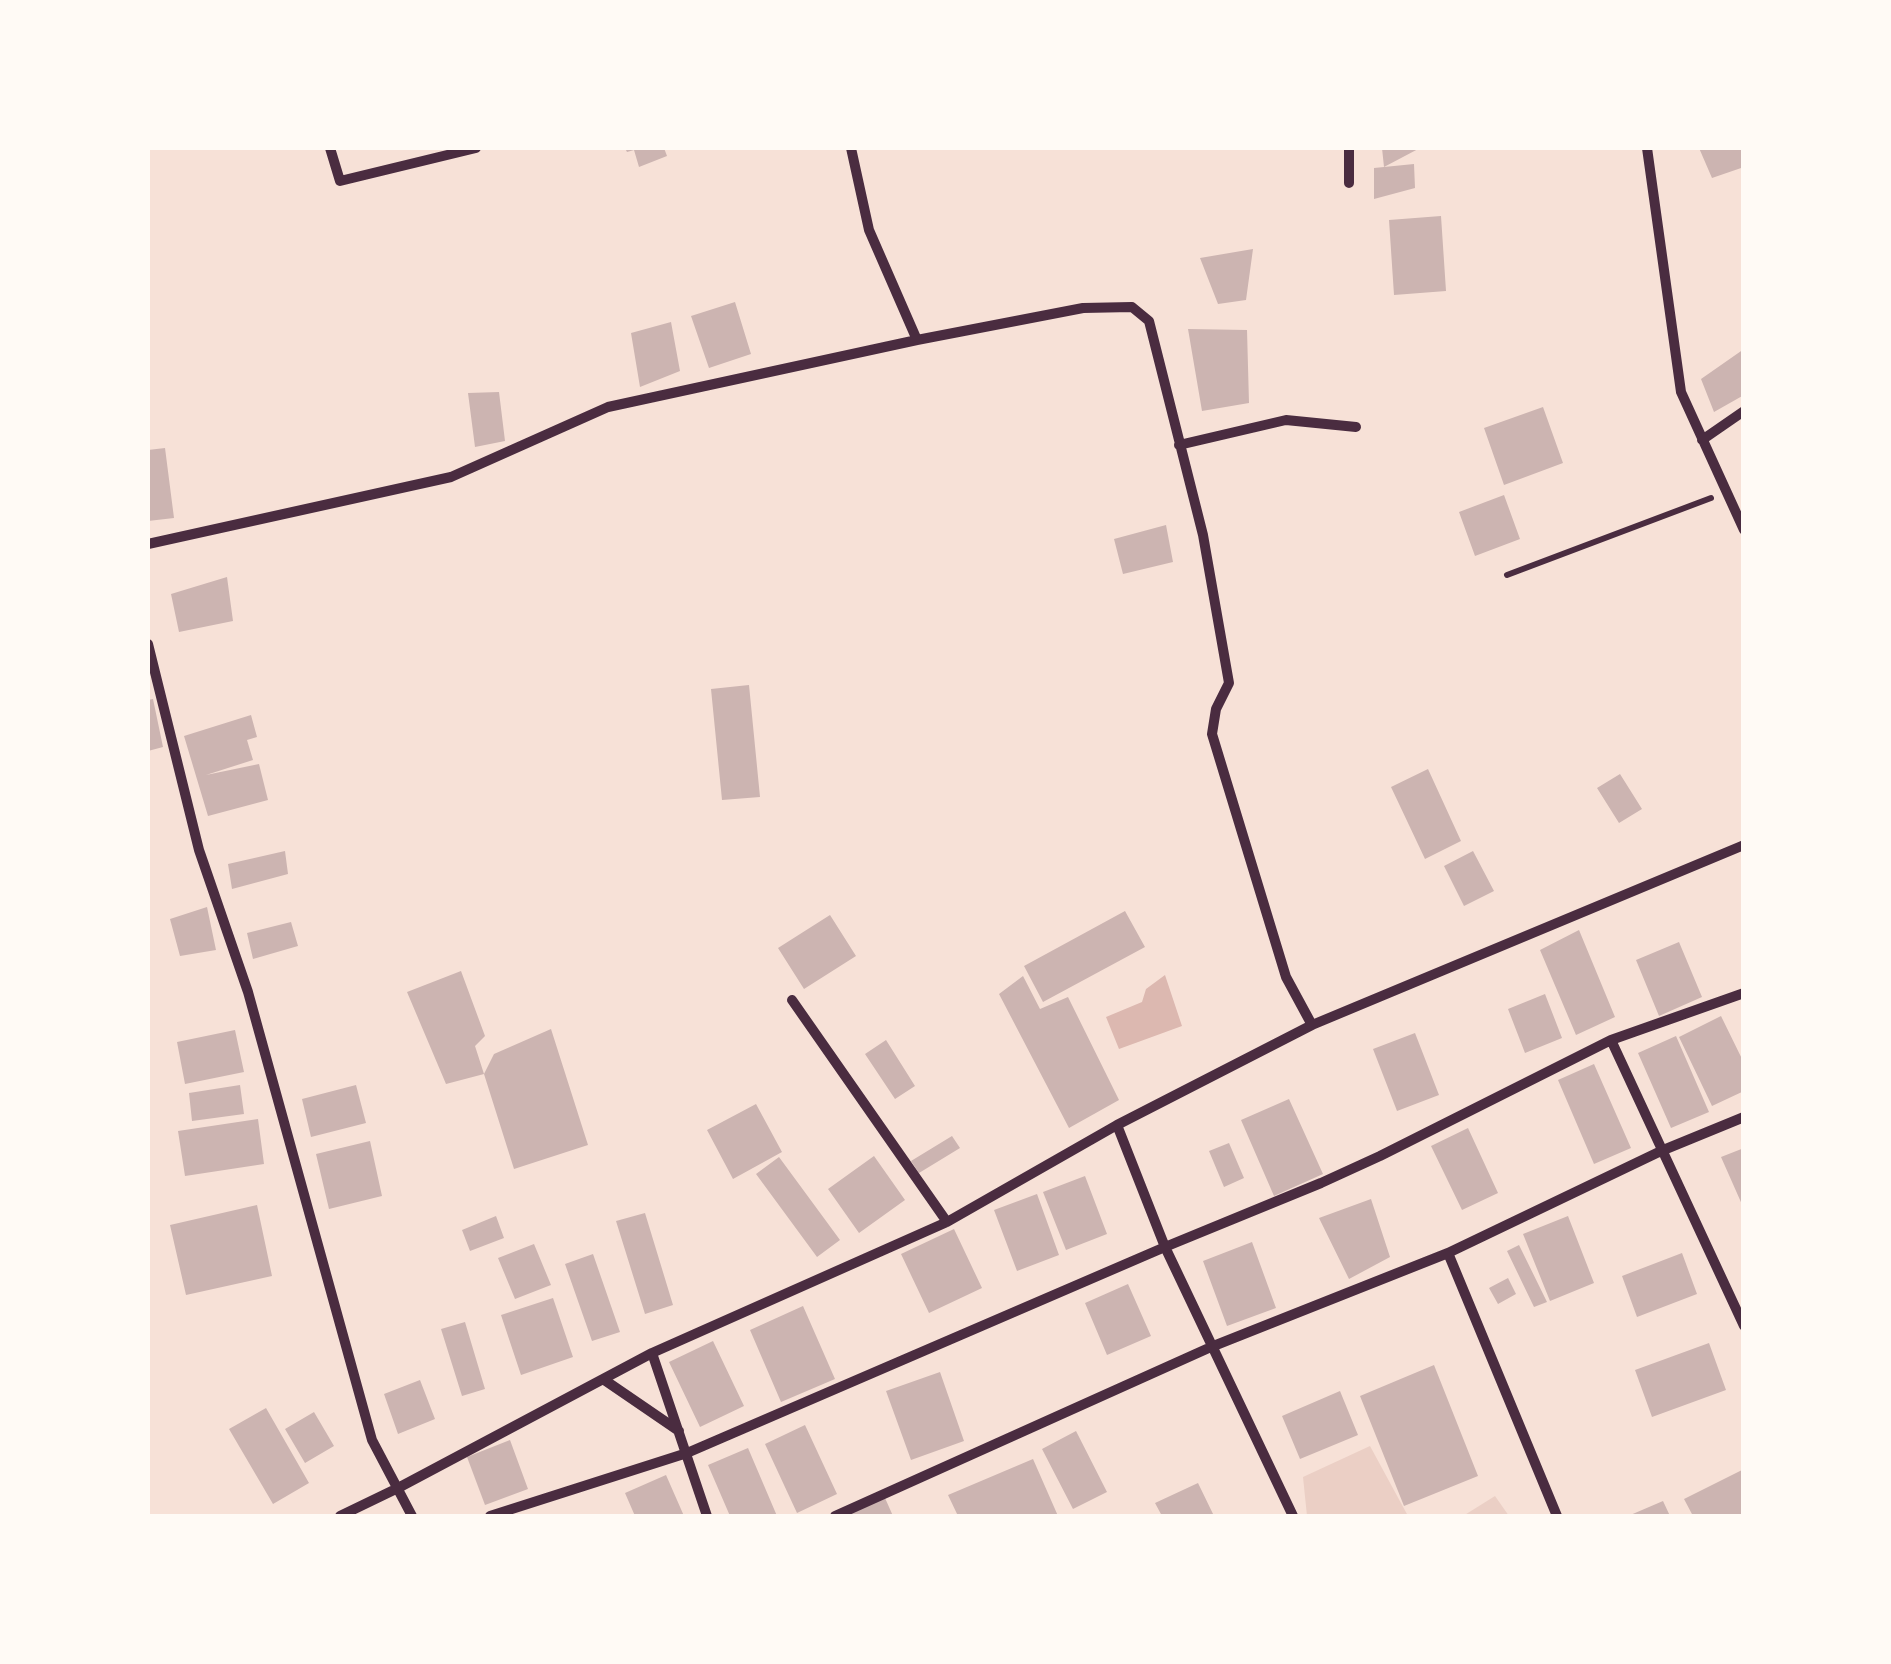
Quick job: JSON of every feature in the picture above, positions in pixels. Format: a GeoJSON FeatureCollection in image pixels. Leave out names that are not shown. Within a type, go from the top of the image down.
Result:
{"type":"FeatureCollection","features":[{"type":"Feature","properties":{"kind":"street"},"geometry":{"type":"LineString","coordinates":[[330,148],[340,181],[476,148]]}},
{"type":"Feature","properties":{"kind":"street"},"geometry":{"type":"LineString","coordinates":[[852,148],[869,230],[917,340]]}},
{"type":"Feature","properties":{"kind":"street"},"geometry":{"type":"LineString","coordinates":[[1348,183],[1349,148]]}},
{"type":"Feature","properties":{"kind":"street"},"geometry":{"type":"LineString","coordinates":[[1647,148],[1681,392],[1744,530]]}},
{"type":"Feature","properties":{"kind":"street"},"geometry":{"type":"LineString","coordinates":[[148,544],[451,477],[608,407],[1083,308],[1132,307],[1148,320],[1203,535],[1229,683],[1216,709],[1212,734],[1286,977],[1312,1025]]}},
{"type":"Feature","properties":{"kind":"street"},"geometry":{"type":"LineString","coordinates":[[1702,440],[1744,411]]}},
{"type":"Feature","properties":{"kind":"street"},"geometry":{"type":"LineString","coordinates":[[1178,445],[1286,420],[1356,427]]}},
{"type":"Feature","properties":{"kind":"street"},"geometry":{"type":"LineString","coordinates":[[148,644],[199,850],[248,992],[372,1440],[412,1516]]}},
{"type":"Feature","properties":{"kind":"street"},"geometry":{"type":"LineString","coordinates":[[340,1516],[652,1353],[947,1222],[1117,1125],[1312,1025],[1744,844]]}},
{"type":"Feature","properties":{"kind":"street"},"geometry":{"type":"LineString","coordinates":[[490,1516],[687,1452],[1320,1183],[1611,1040],[1744,993]]}},
{"type":"Feature","properties":{"kind":"street"},"geometry":{"type":"LineString","coordinates":[[792,1000],[947,1222]]}},
{"type":"Feature","properties":{"kind":"street"},"geometry":{"type":"LineString","coordinates":[[1611,1040],[1744,1326]]}},
{"type":"Feature","properties":{"kind":"street"},"geometry":{"type":"LineString","coordinates":[[835,1516],[1211,1347],[1448,1253],[1660,1151],[1744,1117]]}},
{"type":"Feature","properties":{"kind":"street"},"geometry":{"type":"LineString","coordinates":[[1117,1125],[1164,1247],[1294,1516]]}},
{"type":"Feature","properties":{"kind":"street"},"geometry":{"type":"LineString","coordinates":[[1448,1253],[1557,1516]]}},
{"type":"Feature","properties":{"kind":"street"},"geometry":{"type":"LineString","coordinates":[[652,1353],[707,1516]]}},
{"type":"Feature","properties":{"kind":"street"},"geometry":{"type":"LineString","coordinates":[[603,1379],[679,1431]]}},
{"type":"Feature","properties":{"kind":"path"},"geometry":{"type":"LineString","coordinates":[[1507,576],[1726,492]]}},
{"type":"Feature","properties":{"kind":"shaded area"},"geometry":{"type":"Polygon","coordinates":[[[1165,975],[1182,1026],[1119,1049],[1106,1017],[1142,1002],[1146,989],[1165,975]]]}},
{"type":"Feature","properties":{"kind":"shaded area"},"geometry":{"type":"Polygon","coordinates":[[[1370,1446],[1408,1516],[1307,1516],[1303,1477],[1370,1446]]]}},
{"type":"Feature","properties":{"kind":"shaded area"},"geometry":{"type":"Polygon","coordinates":[[[1495,1496],[1509,1516],[1463,1516],[1495,1496]]]}},
{"type":"Feature","properties":{"kind":"building"},"geometry":{"type":"Polygon","coordinates":[[[625,148],[664,148],[667,156],[639,167],[634,150],[627,152],[625,148]]]}},
{"type":"Feature","properties":{"kind":"building"},"geometry":{"type":"Polygon","coordinates":[[[1382,148],[1420,148],[1384,167],[1382,148]]]}},
{"type":"Feature","properties":{"kind":"building"},"geometry":{"type":"Polygon","coordinates":[[[1699,148],[1744,148],[1744,167],[1712,178],[1699,148]]]}},
{"type":"Feature","properties":{"kind":"building"},"geometry":{"type":"Polygon","coordinates":[[[1414,164],[1415,188],[1374,199],[1374,168],[1414,164]]]}},
{"type":"Feature","properties":{"kind":"building"},"geometry":{"type":"Polygon","coordinates":[[[1441,216],[1446,291],[1394,295],[1389,220],[1441,216]]]}},
{"type":"Feature","properties":{"kind":"building"},"geometry":{"type":"Polygon","coordinates":[[[1253,249],[1246,300],[1218,304],[1200,258],[1253,249]]]}},
{"type":"Feature","properties":{"kind":"building"},"geometry":{"type":"Polygon","coordinates":[[[735,302],[751,354],[709,368],[691,316],[735,302]]]}},
{"type":"Feature","properties":{"kind":"building"},"geometry":{"type":"Polygon","coordinates":[[[671,322],[680,371],[640,387],[631,333],[671,322]]]}},
{"type":"Feature","properties":{"kind":"building"},"geometry":{"type":"Polygon","coordinates":[[[1188,329],[1247,330],[1249,403],[1202,411],[1188,329]]]}},
{"type":"Feature","properties":{"kind":"building"},"geometry":{"type":"Polygon","coordinates":[[[1744,349],[1744,395],[1714,412],[1701,379],[1744,349]]]}},
{"type":"Feature","properties":{"kind":"building"},"geometry":{"type":"Polygon","coordinates":[[[499,392],[505,441],[475,447],[468,393],[499,392]]]}},
{"type":"Feature","properties":{"kind":"building"},"geometry":{"type":"Polygon","coordinates":[[[1543,407],[1563,463],[1504,485],[1484,428],[1543,407]]]}},
{"type":"Feature","properties":{"kind":"building"},"geometry":{"type":"Polygon","coordinates":[[[165,448],[174,518],[148,521],[148,450],[165,448]]]}},
{"type":"Feature","properties":{"kind":"building"},"geometry":{"type":"Polygon","coordinates":[[[1504,495],[1520,539],[1475,556],[1459,512],[1504,495]]]}},
{"type":"Feature","properties":{"kind":"building"},"geometry":{"type":"Polygon","coordinates":[[[1166,525],[1173,562],[1123,574],[1114,539],[1166,525]]]}},
{"type":"Feature","properties":{"kind":"building"},"geometry":{"type":"Polygon","coordinates":[[[227,577],[233,621],[179,632],[171,594],[227,577]]]}},
{"type":"Feature","properties":{"kind":"building"},"geometry":{"type":"Polygon","coordinates":[[[749,685],[760,797],[722,800],[711,689],[749,685]]]}},
{"type":"Feature","properties":{"kind":"building"},"geometry":{"type":"Polygon","coordinates":[[[153,699],[163,747],[148,751],[148,700],[153,699]]]}},
{"type":"Feature","properties":{"kind":"building"},"geometry":{"type":"Polygon","coordinates":[[[251,715],[257,737],[247,740],[253,760],[206,775],[259,764],[268,800],[208,816],[184,736],[251,715]]]}},
{"type":"Feature","properties":{"kind":"building"},"geometry":{"type":"Polygon","coordinates":[[[1428,769],[1461,841],[1425,859],[1391,787],[1428,769]]]}},
{"type":"Feature","properties":{"kind":"building"},"geometry":{"type":"Polygon","coordinates":[[[1620,774],[1642,809],[1619,823],[1597,788],[1620,774]]]}},
{"type":"Feature","properties":{"kind":"building"},"geometry":{"type":"Polygon","coordinates":[[[285,851],[288,874],[232,889],[228,864],[285,851]]]}},
{"type":"Feature","properties":{"kind":"building"},"geometry":{"type":"Polygon","coordinates":[[[1473,851],[1494,891],[1464,906],[1444,866],[1473,851]]]}},
{"type":"Feature","properties":{"kind":"building"},"geometry":{"type":"Polygon","coordinates":[[[207,907],[216,950],[180,956],[170,919],[207,907]]]}},
{"type":"Feature","properties":{"kind":"building"},"geometry":{"type":"Polygon","coordinates":[[[1125,911],[1145,947],[1043,1002],[1024,966],[1125,911]]]}},
{"type":"Feature","properties":{"kind":"building"},"geometry":{"type":"Polygon","coordinates":[[[830,915],[856,956],[804,989],[778,948],[830,915]]]}},
{"type":"Feature","properties":{"kind":"building"},"geometry":{"type":"Polygon","coordinates":[[[291,922],[298,946],[253,959],[247,933],[291,922]]]}},
{"type":"Feature","properties":{"kind":"building"},"geometry":{"type":"Polygon","coordinates":[[[1579,930],[1615,1017],[1576,1035],[1540,950],[1579,930]]]}},
{"type":"Feature","properties":{"kind":"building"},"geometry":{"type":"Polygon","coordinates":[[[1679,942],[1702,997],[1659,1016],[1636,960],[1679,942]]]}},
{"type":"Feature","properties":{"kind":"building"},"geometry":{"type":"Polygon","coordinates":[[[461,971],[485,1036],[475,1046],[484,1074],[446,1084],[407,992],[461,971]]]}},
{"type":"Feature","properties":{"kind":"building"},"geometry":{"type":"Polygon","coordinates":[[[1023,976],[1040,1009],[1068,997],[1119,1100],[1069,1128],[999,994],[1023,976]]]}},
{"type":"Feature","properties":{"kind":"building"},"geometry":{"type":"Polygon","coordinates":[[[1545,994],[1562,1038],[1525,1053],[1508,1009],[1545,994]]]}},
{"type":"Feature","properties":{"kind":"building"},"geometry":{"type":"Polygon","coordinates":[[[1721,1016],[1744,1063],[1744,1091],[1712,1106],[1679,1037],[1721,1016]]]}},
{"type":"Feature","properties":{"kind":"building"},"geometry":{"type":"Polygon","coordinates":[[[551,1029],[588,1145],[514,1169],[484,1074],[494,1054],[551,1029]]]}},
{"type":"Feature","properties":{"kind":"building"},"geometry":{"type":"Polygon","coordinates":[[[235,1030],[244,1072],[185,1084],[177,1042],[235,1030]]]}},
{"type":"Feature","properties":{"kind":"building"},"geometry":{"type":"Polygon","coordinates":[[[1415,1033],[1439,1095],[1397,1111],[1373,1049],[1415,1033]]]}},
{"type":"Feature","properties":{"kind":"building"},"geometry":{"type":"Polygon","coordinates":[[[1676,1036],[1709,1112],[1671,1128],[1638,1053],[1676,1036]]]}},
{"type":"Feature","properties":{"kind":"building"},"geometry":{"type":"Polygon","coordinates":[[[886,1040],[915,1086],[895,1099],[865,1054],[886,1040]]]}},
{"type":"Feature","properties":{"kind":"building"},"geometry":{"type":"Polygon","coordinates":[[[1594,1064],[1631,1148],[1594,1164],[1558,1080],[1594,1064]]]}},
{"type":"Feature","properties":{"kind":"building"},"geometry":{"type":"Polygon","coordinates":[[[240,1085],[244,1114],[192,1121],[189,1093],[240,1085]]]}},
{"type":"Feature","properties":{"kind":"building"},"geometry":{"type":"Polygon","coordinates":[[[356,1085],[366,1123],[311,1137],[302,1099],[356,1085]]]}},
{"type":"Feature","properties":{"kind":"building"},"geometry":{"type":"Polygon","coordinates":[[[1289,1099],[1323,1174],[1274,1196],[1241,1120],[1289,1099]]]}},
{"type":"Feature","properties":{"kind":"building"},"geometry":{"type":"Polygon","coordinates":[[[756,1104],[782,1152],[733,1179],[707,1130],[756,1104]]]}},
{"type":"Feature","properties":{"kind":"building"},"geometry":{"type":"Polygon","coordinates":[[[258,1119],[264,1164],[185,1176],[178,1131],[258,1119]]]}},
{"type":"Feature","properties":{"kind":"building"},"geometry":{"type":"Polygon","coordinates":[[[1468,1128],[1498,1193],[1462,1210],[1431,1146],[1468,1128]]]}},
{"type":"Feature","properties":{"kind":"building"},"geometry":{"type":"Polygon","coordinates":[[[952,1136],[960,1148],[919,1173],[911,1161],[952,1136]]]}},
{"type":"Feature","properties":{"kind":"building"},"geometry":{"type":"Polygon","coordinates":[[[370,1141],[382,1196],[329,1209],[316,1154],[370,1141]]]}},
{"type":"Feature","properties":{"kind":"building"},"geometry":{"type":"Polygon","coordinates":[[[1229,1143],[1244,1178],[1224,1187],[1209,1151],[1229,1143]]]}},
{"type":"Feature","properties":{"kind":"building"},"geometry":{"type":"Polygon","coordinates":[[[1744,1148],[1744,1209],[1721,1157],[1744,1148]]]}},
{"type":"Feature","properties":{"kind":"building"},"geometry":{"type":"Polygon","coordinates":[[[874,1156],[905,1200],[859,1233],[828,1189],[874,1156]]]}},
{"type":"Feature","properties":{"kind":"building"},"geometry":{"type":"Polygon","coordinates":[[[779,1157],[840,1240],[817,1257],[756,1174],[779,1157]]]}},
{"type":"Feature","properties":{"kind":"building"},"geometry":{"type":"Polygon","coordinates":[[[1085,1176],[1107,1234],[1066,1250],[1043,1192],[1085,1176]]]}},
{"type":"Feature","properties":{"kind":"building"},"geometry":{"type":"Polygon","coordinates":[[[1037,1194],[1059,1255],[1017,1271],[994,1210],[1037,1194]]]}},
{"type":"Feature","properties":{"kind":"building"},"geometry":{"type":"Polygon","coordinates":[[[1371,1199],[1390,1257],[1349,1279],[1319,1218],[1371,1199]]]}},
{"type":"Feature","properties":{"kind":"building"},"geometry":{"type":"Polygon","coordinates":[[[257,1205],[272,1276],[186,1295],[170,1225],[257,1205]]]}},
{"type":"Feature","properties":{"kind":"building"},"geometry":{"type":"Polygon","coordinates":[[[645,1213],[673,1305],[645,1314],[616,1221],[645,1213]]]}},
{"type":"Feature","properties":{"kind":"building"},"geometry":{"type":"Polygon","coordinates":[[[496,1216],[504,1238],[470,1251],[462,1230],[496,1216]]]}},
{"type":"Feature","properties":{"kind":"building"},"geometry":{"type":"Polygon","coordinates":[[[1568,1216],[1594,1283],[1550,1301],[1523,1234],[1568,1216]]]}},
{"type":"Feature","properties":{"kind":"building"},"geometry":{"type":"Polygon","coordinates":[[[954,1229],[982,1288],[929,1313],[901,1254],[954,1229]]]}},
{"type":"Feature","properties":{"kind":"building"},"geometry":{"type":"Polygon","coordinates":[[[1252,1242],[1276,1308],[1227,1326],[1203,1261],[1252,1242]]]}},
{"type":"Feature","properties":{"kind":"building"},"geometry":{"type":"Polygon","coordinates":[[[534,1244],[551,1285],[515,1299],[498,1258],[534,1244]]]}},
{"type":"Feature","properties":{"kind":"building"},"geometry":{"type":"Polygon","coordinates":[[[1519,1245],[1547,1302],[1534,1307],[1507,1251],[1519,1245]]]}},
{"type":"Feature","properties":{"kind":"building"},"geometry":{"type":"Polygon","coordinates":[[[1682,1253],[1697,1294],[1637,1317],[1622,1276],[1682,1253]]]}},
{"type":"Feature","properties":{"kind":"building"},"geometry":{"type":"Polygon","coordinates":[[[593,1254],[620,1332],[592,1341],[565,1264],[593,1254]]]}},
{"type":"Feature","properties":{"kind":"building"},"geometry":{"type":"Polygon","coordinates":[[[1508,1278],[1516,1294],[1498,1304],[1489,1288],[1508,1278]]]}},
{"type":"Feature","properties":{"kind":"building"},"geometry":{"type":"Polygon","coordinates":[[[1128,1284],[1151,1336],[1107,1355],[1085,1303],[1128,1284]]]}},
{"type":"Feature","properties":{"kind":"building"},"geometry":{"type":"Polygon","coordinates":[[[553,1298],[573,1357],[521,1375],[501,1315],[553,1298]]]}},
{"type":"Feature","properties":{"kind":"building"},"geometry":{"type":"Polygon","coordinates":[[[803,1306],[835,1379],[781,1402],[750,1330],[803,1306]]]}},
{"type":"Feature","properties":{"kind":"building"},"geometry":{"type":"Polygon","coordinates":[[[465,1322],[485,1389],[462,1396],[441,1329],[465,1322]]]}},
{"type":"Feature","properties":{"kind":"building"},"geometry":{"type":"Polygon","coordinates":[[[713,1341],[744,1406],[700,1427],[669,1362],[713,1341]]]}},
{"type":"Feature","properties":{"kind":"building"},"geometry":{"type":"Polygon","coordinates":[[[1709,1343],[1726,1390],[1652,1417],[1635,1370],[1709,1343]]]}},
{"type":"Feature","properties":{"kind":"building"},"geometry":{"type":"Polygon","coordinates":[[[1434,1365],[1478,1476],[1404,1506],[1360,1396],[1434,1365]]]}},
{"type":"Feature","properties":{"kind":"building"},"geometry":{"type":"Polygon","coordinates":[[[940,1372],[964,1441],[911,1460],[886,1391],[940,1372]]]}},
{"type":"Feature","properties":{"kind":"building"},"geometry":{"type":"Polygon","coordinates":[[[420,1380],[435,1419],[398,1434],[384,1394],[420,1380]]]}},
{"type":"Feature","properties":{"kind":"building"},"geometry":{"type":"Polygon","coordinates":[[[1340,1391],[1358,1435],[1300,1459],[1282,1416],[1340,1391]]]}},
{"type":"Feature","properties":{"kind":"building"},"geometry":{"type":"Polygon","coordinates":[[[266,1408],[309,1483],[273,1504],[229,1429],[266,1408]]]}},
{"type":"Feature","properties":{"kind":"building"},"geometry":{"type":"Polygon","coordinates":[[[314,1412],[334,1446],[305,1463],[285,1429],[314,1412]]]}},
{"type":"Feature","properties":{"kind":"building"},"geometry":{"type":"Polygon","coordinates":[[[805,1425],[837,1494],[797,1513],[765,1444],[805,1425]]]}},
{"type":"Feature","properties":{"kind":"building"},"geometry":{"type":"Polygon","coordinates":[[[1076,1431],[1107,1492],[1073,1509],[1042,1449],[1076,1431]]]}},
{"type":"Feature","properties":{"kind":"building"},"geometry":{"type":"Polygon","coordinates":[[[510,1440],[528,1489],[485,1505],[467,1457],[510,1440]]]}},
{"type":"Feature","properties":{"kind":"building"},"geometry":{"type":"Polygon","coordinates":[[[748,1448],[777,1516],[730,1516],[708,1465],[748,1448]]]}},
{"type":"Feature","properties":{"kind":"building"},"geometry":{"type":"Polygon","coordinates":[[[1033,1459],[1058,1516],[958,1516],[948,1495],[1033,1459]]]}},
{"type":"Feature","properties":{"kind":"building"},"geometry":{"type":"Polygon","coordinates":[[[1744,1469],[1744,1516],[1693,1516],[1684,1499],[1744,1469]]]}},
{"type":"Feature","properties":{"kind":"building"},"geometry":{"type":"Polygon","coordinates":[[[666,1475],[684,1516],[635,1516],[625,1493],[666,1475]]]}},
{"type":"Feature","properties":{"kind":"building"},"geometry":{"type":"Polygon","coordinates":[[[1198,1483],[1214,1516],[1162,1516],[1155,1503],[1198,1483]]]}},
{"type":"Feature","properties":{"kind":"building"},"geometry":{"type":"Polygon","coordinates":[[[885,1498],[893,1516],[839,1516],[885,1498]]]}},
{"type":"Feature","properties":{"kind":"building"},"geometry":{"type":"Polygon","coordinates":[[[1663,1501],[1670,1516],[1628,1516],[1663,1501]]]}}]}
